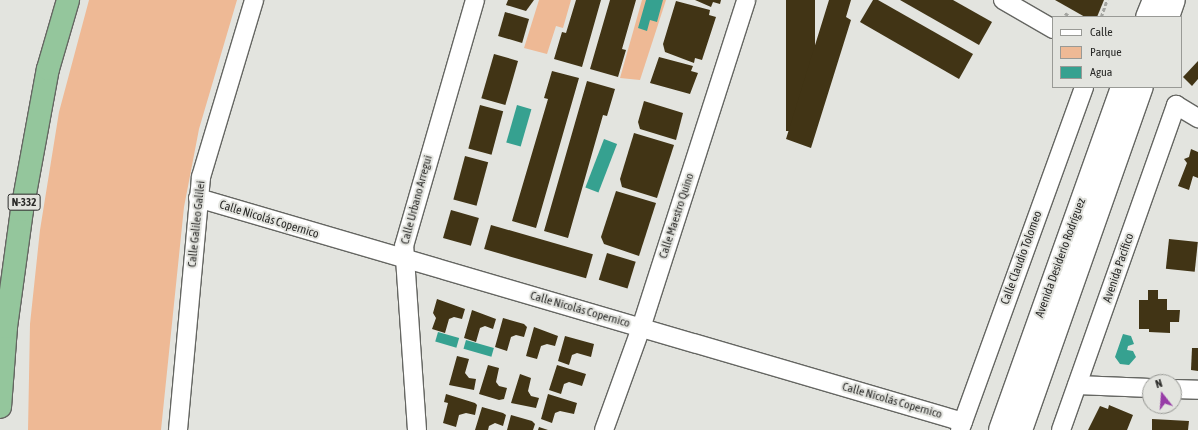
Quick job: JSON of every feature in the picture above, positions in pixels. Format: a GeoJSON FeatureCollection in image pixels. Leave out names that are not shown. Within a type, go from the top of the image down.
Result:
{"type":"FeatureCollection","features":[{"type":"Feature","properties":{"kind":"highway","name":"N-332"},"geometry":{"type":"LineString","coordinates":[[0,407],[6,327],[22,210],[48,69],[68,0]]}},
{"type":"Feature","properties":{"kind":"street","name":"Calle Galileo Galilei"},"geometry":{"type":"LineString","coordinates":[[178,430],[201,177],[254,0]]}},
{"type":"Feature","properties":{"kind":"street","name":"Calle Urbano Arregui"},"geometry":{"type":"LineString","coordinates":[[417,430],[404,259],[407,230],[475,0]]}},
{"type":"Feature","properties":{"kind":"street","name":"Calle Maestro Quino"},"geometry":{"type":"LineString","coordinates":[[604,430],[641,328],[746,0]]}},
{"type":"Feature","properties":{"kind":"street"},"geometry":{"type":"LineString","coordinates":[[1003,0],[1052,28]]}},
{"type":"Feature","properties":{"kind":"street"},"geometry":{"type":"LineString","coordinates":[[1148,16],[1154,0]]}},
{"type":"Feature","properties":{"kind":"street"},"geometry":{"type":"LineString","coordinates":[[1168,16],[1174,0]]}},
{"type":"Feature","properties":{"kind":"street","name":"Calle Claudio Tolomeo"},"geometry":{"type":"LineString","coordinates":[[962,426],[1084,88]]}},
{"type":"Feature","properties":{"kind":"street","name":"Avenida Desiderio Rodríguez"},"geometry":{"type":"LineString","coordinates":[[1000,430],[1122,88]]}},
{"type":"Feature","properties":{"kind":"street","name":"Avenida Desiderio Rodríguez"},"geometry":{"type":"LineString","coordinates":[[1021,430],[1142,88]]}},
{"type":"Feature","properties":{"kind":"street","name":"Avenida Pacífico"},"geometry":{"type":"LineString","coordinates":[[1061,430],[1176,105],[1198,118]]}},
{"type":"Feature","properties":{"kind":"street","name":"Calle Nicolás Copernico"},"geometry":{"type":"LineString","coordinates":[[198,198],[641,328],[962,426]]}},
{"type":"Feature","properties":{"kind":"street"},"geometry":{"type":"LineString","coordinates":[[1077,385],[1142,388]]}},
{"type":"Feature","properties":{"kind":"street"},"geometry":{"type":"LineString","coordinates":[[1182,389],[1198,390]]}},
{"type":"Feature","properties":{"kind":"path"},"geometry":{"type":"LineString","coordinates":[[1101,16],[1107,0]]}},
{"type":"Feature","properties":{"kind":"green space"},"geometry":{"type":"Polygon","coordinates":[[[89,0],[237,0],[199,129],[184,207],[161,430],[28,430],[30,324],[40,230],[59,112],[89,0]]]}},
{"type":"Feature","properties":{"kind":"green space"},"geometry":{"type":"Polygon","coordinates":[[[539,0],[571,0],[563,28],[556,26],[547,54],[524,48],[539,0]]]}},
{"type":"Feature","properties":{"kind":"green space"},"geometry":{"type":"Polygon","coordinates":[[[642,0],[666,0],[640,80],[620,78],[642,0]]]}},
{"type":"Feature","properties":{"kind":"water"},"geometry":{"type":"Polygon","coordinates":[[[646,0],[663,0],[657,22],[650,20],[647,31],[638,28],[646,0]]]}},
{"type":"Feature","properties":{"kind":"water"},"geometry":{"type":"Polygon","coordinates":[[[517,105],[531,109],[521,147],[506,142],[517,105]]]}},
{"type":"Feature","properties":{"kind":"water"},"geometry":{"type":"Polygon","coordinates":[[[604,139],[617,144],[598,193],[585,188],[604,139]]]}},
{"type":"Feature","properties":{"kind":"water"},"geometry":{"type":"Polygon","coordinates":[[[438,332],[459,338],[456,348],[435,342],[438,332]]]}},
{"type":"Feature","properties":{"kind":"water"},"geometry":{"type":"Polygon","coordinates":[[[1123,334],[1131,336],[1134,344],[1128,346],[1127,350],[1133,351],[1136,357],[1129,365],[1120,364],[1115,357],[1123,334]]]}},
{"type":"Feature","properties":{"kind":"water"},"geometry":{"type":"Polygon","coordinates":[[[466,340],[494,348],[491,357],[464,349],[466,340]]]}},
{"type":"Feature","properties":{"kind":"building"},"geometry":{"type":"Polygon","coordinates":[[[508,0],[534,0],[526,11],[506,5],[508,0]]]}},
{"type":"Feature","properties":{"kind":"building"},"geometry":{"type":"Polygon","coordinates":[[[576,0],[601,0],[582,67],[554,59],[562,32],[566,33],[576,0]]]}},
{"type":"Feature","properties":{"kind":"building"},"geometry":{"type":"Polygon","coordinates":[[[610,0],[636,0],[622,49],[626,50],[618,77],[590,69],[610,0]]]}},
{"type":"Feature","properties":{"kind":"building"},"geometry":{"type":"Polygon","coordinates":[[[695,0],[721,0],[720,4],[713,2],[711,7],[695,0]]]}},
{"type":"Feature","properties":{"kind":"building"},"geometry":{"type":"Polygon","coordinates":[[[786,0],[815,0],[815,131],[786,131],[786,0]]]}},
{"type":"Feature","properties":{"kind":"building"},"geometry":{"type":"Polygon","coordinates":[[[829,0],[851,0],[846,17],[851,20],[811,148],[786,139],[829,0]]]}},
{"type":"Feature","properties":{"kind":"building"},"geometry":{"type":"Polygon","coordinates":[[[873,0],[878,0],[973,54],[959,79],[860,22],[873,0]]]}},
{"type":"Feature","properties":{"kind":"building"},"geometry":{"type":"Polygon","coordinates":[[[900,0],[953,0],[992,22],[979,45],[900,0]]]}},
{"type":"Feature","properties":{"kind":"building"},"geometry":{"type":"Polygon","coordinates":[[[1055,0],[1104,0],[1097,16],[1083,16],[1055,0]]]}},
{"type":"Feature","properties":{"kind":"building"},"geometry":{"type":"Polygon","coordinates":[[[676,1],[710,10],[709,15],[716,17],[702,60],[695,58],[694,63],[665,52],[663,44],[676,1]]]}},
{"type":"Feature","properties":{"kind":"building"},"geometry":{"type":"Polygon","coordinates":[[[505,12],[529,19],[522,43],[498,36],[505,12]]]}},
{"type":"Feature","properties":{"kind":"building"},"geometry":{"type":"Polygon","coordinates":[[[494,54],[518,61],[505,105],[481,98],[494,54]]]}},
{"type":"Feature","properties":{"kind":"building"},"geometry":{"type":"Polygon","coordinates":[[[659,57],[693,66],[691,71],[698,73],[690,94],[650,83],[659,57]]]}},
{"type":"Feature","properties":{"kind":"building"},"geometry":{"type":"Polygon","coordinates":[[[1198,61],[1198,79],[1192,86],[1183,77],[1198,61]]]}},
{"type":"Feature","properties":{"kind":"building"},"geometry":{"type":"Polygon","coordinates":[[[552,71],[579,78],[536,228],[512,221],[548,99],[544,98],[552,71]]]}},
{"type":"Feature","properties":{"kind":"building"},"geometry":{"type":"Polygon","coordinates":[[[587,81],[615,89],[607,116],[603,115],[568,238],[544,231],[587,81]]]}},
{"type":"Feature","properties":{"kind":"building"},"geometry":{"type":"Polygon","coordinates":[[[644,101],[683,113],[676,140],[640,129],[638,122],[644,101]]]}},
{"type":"Feature","properties":{"kind":"building"},"geometry":{"type":"Polygon","coordinates":[[[480,105],[503,111],[492,155],[468,148],[480,105]]]}},
{"type":"Feature","properties":{"kind":"building"},"geometry":{"type":"Polygon","coordinates":[[[634,133],[674,145],[657,198],[622,187],[620,179],[634,133]]]}},
{"type":"Feature","properties":{"kind":"building"},"geometry":{"type":"Polygon","coordinates":[[[1191,149],[1198,152],[1198,178],[1193,176],[1189,190],[1178,186],[1187,163],[1184,159],[1189,157],[1191,149]]]}},
{"type":"Feature","properties":{"kind":"building"},"geometry":{"type":"Polygon","coordinates":[[[465,156],[488,162],[477,206],[453,199],[465,156]]]}},
{"type":"Feature","properties":{"kind":"building"},"geometry":{"type":"Polygon","coordinates":[[[616,191],[656,203],[639,256],[604,244],[601,237],[616,191]]]}},
{"type":"Feature","properties":{"kind":"building"},"geometry":{"type":"Polygon","coordinates":[[[451,210],[479,218],[471,246],[443,238],[451,210]]]}},
{"type":"Feature","properties":{"kind":"building"},"geometry":{"type":"Polygon","coordinates":[[[491,225],[593,254],[586,278],[484,249],[491,225]]]}},
{"type":"Feature","properties":{"kind":"building"},"geometry":{"type":"Polygon","coordinates":[[[1169,239],[1198,242],[1195,272],[1166,269],[1169,239]]]}},
{"type":"Feature","properties":{"kind":"building"},"geometry":{"type":"Polygon","coordinates":[[[607,253],[636,262],[628,289],[599,280],[607,253]]]}},
{"type":"Feature","properties":{"kind":"building"},"geometry":{"type":"Polygon","coordinates":[[[1148,290],[1158,290],[1158,299],[1167,299],[1167,310],[1180,310],[1179,322],[1170,322],[1170,333],[1149,332],[1149,329],[1139,329],[1139,300],[1148,300],[1148,290]]]}},
{"type":"Feature","properties":{"kind":"building"},"geometry":{"type":"Polygon","coordinates":[[[437,299],[465,309],[462,319],[454,317],[449,319],[445,333],[432,329],[436,318],[433,313],[437,299]]]}},
{"type":"Feature","properties":{"kind":"building"},"geometry":{"type":"Polygon","coordinates":[[[472,310],[496,319],[493,329],[485,326],[480,328],[476,342],[464,338],[472,310]]]}},
{"type":"Feature","properties":{"kind":"building"},"geometry":{"type":"Polygon","coordinates":[[[503,318],[524,324],[527,327],[524,337],[516,335],[511,337],[507,351],[495,347],[503,318]]]}},
{"type":"Feature","properties":{"kind":"building"},"geometry":{"type":"Polygon","coordinates":[[[534,327],[558,336],[555,346],[547,344],[541,346],[537,359],[526,356],[534,327]]]}},
{"type":"Feature","properties":{"kind":"building"},"geometry":{"type":"Polygon","coordinates":[[[565,336],[594,344],[591,357],[577,353],[572,355],[569,365],[558,361],[565,336]]]}},
{"type":"Feature","properties":{"kind":"building"},"geometry":{"type":"Polygon","coordinates":[[[1192,348],[1198,348],[1198,371],[1191,370],[1192,348]]]}},
{"type":"Feature","properties":{"kind":"building"},"geometry":{"type":"Polygon","coordinates":[[[457,356],[469,359],[465,373],[469,378],[476,379],[474,390],[449,385],[457,356]]]}},
{"type":"Feature","properties":{"kind":"building"},"geometry":{"type":"Polygon","coordinates":[[[488,365],[499,368],[496,382],[499,386],[507,388],[504,399],[499,400],[479,394],[488,365]]]}},
{"type":"Feature","properties":{"kind":"building"},"geometry":{"type":"Polygon","coordinates":[[[557,365],[586,374],[582,386],[569,382],[564,384],[561,394],[549,390],[557,365]]]}},
{"type":"Feature","properties":{"kind":"building"},"geometry":{"type":"Polygon","coordinates":[[[520,374],[531,378],[528,391],[531,396],[539,398],[536,408],[511,403],[520,374]]]}},
{"type":"Feature","properties":{"kind":"building"},"geometry":{"type":"Polygon","coordinates":[[[446,394],[475,403],[477,405],[475,415],[466,413],[459,415],[456,427],[443,423],[448,403],[444,402],[446,394]]]}},
{"type":"Feature","properties":{"kind":"building"},"geometry":{"type":"Polygon","coordinates":[[[548,394],[577,403],[574,414],[560,411],[555,413],[552,423],[541,419],[548,394]]]}},
{"type":"Feature","properties":{"kind":"building"},"geometry":{"type":"Polygon","coordinates":[[[1109,405],[1133,415],[1127,430],[1088,430],[1100,406],[1108,409],[1109,405]]]}},
{"type":"Feature","properties":{"kind":"building"},"geometry":{"type":"Polygon","coordinates":[[[482,407],[506,415],[503,426],[495,423],[489,426],[488,430],[475,430],[482,407]]]}},
{"type":"Feature","properties":{"kind":"building"},"geometry":{"type":"Polygon","coordinates":[[[511,415],[532,421],[535,424],[533,430],[507,430],[511,415]]]}},
{"type":"Feature","properties":{"kind":"building"},"geometry":{"type":"Polygon","coordinates":[[[1152,419],[1189,421],[1188,430],[1152,430],[1152,419]]]}},
{"type":"Feature","properties":{"kind":"building"},"geometry":{"type":"Polygon","coordinates":[[[539,427],[548,430],[538,430],[539,427]]]}}]}
